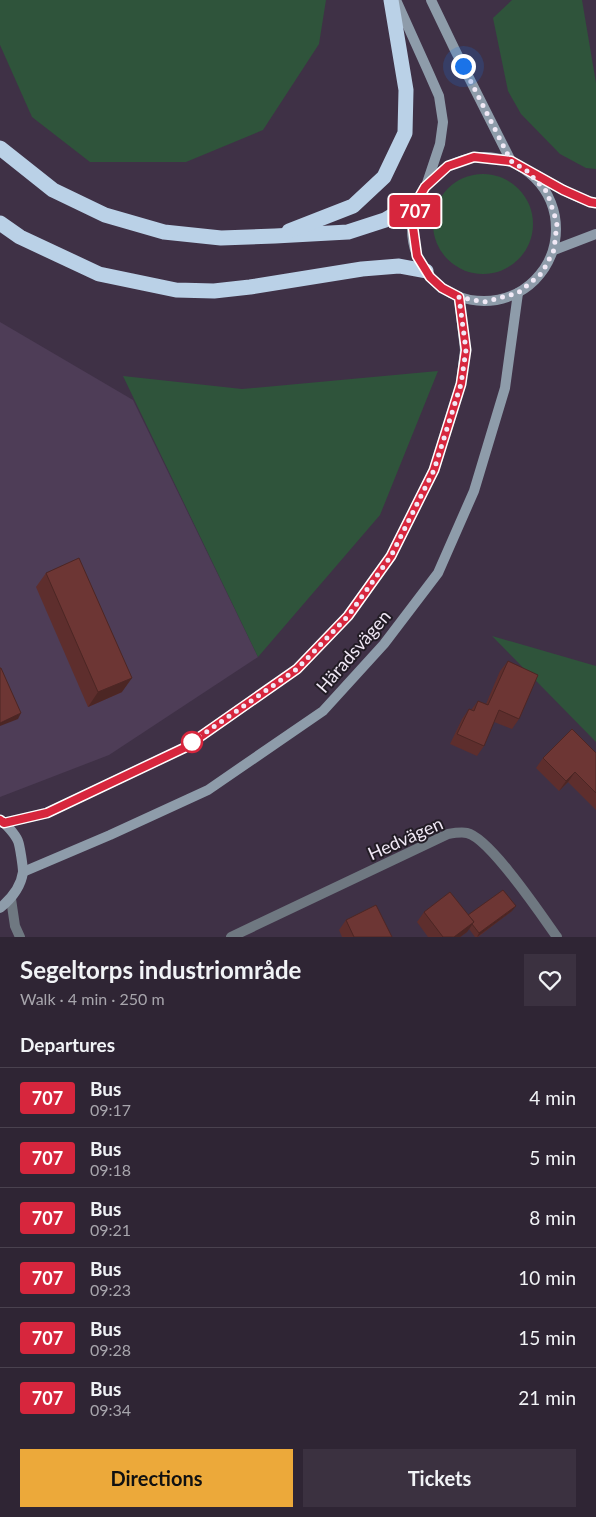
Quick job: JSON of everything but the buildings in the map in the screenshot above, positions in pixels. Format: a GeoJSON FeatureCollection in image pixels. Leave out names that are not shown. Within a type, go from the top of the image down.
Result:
{"type":"FeatureCollection","features":[{"type":"Feature","properties":{"kind":"highway"},"geometry":{"type":"LineString","coordinates":[[275,236],[354,206],[384,177],[405,133],[406,90],[392,0]]}},
{"type":"Feature","properties":{"kind":"highway"},"geometry":{"type":"LineString","coordinates":[[0,148],[53,190],[105,215],[164,232],[220,238],[348,232],[385,220],[417,201]]}},
{"type":"Feature","properties":{"kind":"highway"},"geometry":{"type":"LineString","coordinates":[[0,222],[20,237],[99,274],[176,290],[214,291],[362,269],[398,266],[426,271]]}},
{"type":"Feature","properties":{"kind":"main road"},"geometry":{"type":"LineString","coordinates":[[396,0],[439,96],[444,122],[440,144],[425,187],[417,201],[412,220],[417,256],[430,277],[442,288],[459,297],[484,302],[518,293],[542,273],[554,250],[557,223],[547,192],[527,171]]}},
{"type":"Feature","properties":{"kind":"main road"},"geometry":{"type":"LineString","coordinates":[[431,0],[511,161]]}},
{"type":"Feature","properties":{"kind":"main road"},"geometry":{"type":"LineString","coordinates":[[425,187],[448,166],[474,157],[511,161],[563,190],[596,203]]}},
{"type":"Feature","properties":{"kind":"main road"},"geometry":{"type":"LineString","coordinates":[[554,250],[596,234]]}},
{"type":"Feature","properties":{"kind":"main road","name":"Häradsvägen"},"geometry":{"type":"LineString","coordinates":[[23,872],[208,790],[323,711],[384,644],[438,573],[474,491],[505,388],[518,293]]}},
{"type":"Feature","properties":{"kind":"main road","name":"Häradsvägen"},"geometry":{"type":"LineString","coordinates":[[2,822],[47,813],[184,748],[297,669],[348,616],[391,556],[434,470],[461,384],[466,350],[459,297]]}},
{"type":"Feature","properties":{"kind":"main road"},"geometry":{"type":"LineString","coordinates":[[0,908],[11,899],[19,885],[23,872],[18,842],[2,822]]}},
{"type":"Feature","properties":{"kind":"street","name":"Hedvägen"},"geometry":{"type":"LineString","coordinates":[[231,937],[448,834],[468,833],[482,842],[504,864],[557,937]]}},
{"type":"Feature","properties":{"kind":"street"},"geometry":{"type":"LineString","coordinates":[[11,899],[15,926],[20,937]]}},
{"type":"Feature","properties":{"kind":"shaded area"},"geometry":{"type":"Polygon","coordinates":[[[0,322],[133,400],[258,657],[109,755],[0,797],[0,322]]]}},
{"type":"Feature","properties":{"kind":"green space"},"geometry":{"type":"Polygon","coordinates":[[[0,0],[326,0],[319,44],[263,130],[186,162],[90,162],[32,117],[0,45],[0,0]]]}},
{"type":"Feature","properties":{"kind":"green space"},"geometry":{"type":"Polygon","coordinates":[[[512,0],[582,0],[596,83],[596,169],[586,168],[560,154],[521,114],[508,91],[493,18],[512,0]]]}},
{"type":"Feature","properties":{"kind":"green space"},"geometry":{"type":"Polygon","coordinates":[[[483,174],[502,178],[518,189],[529,205],[533,224],[529,243],[518,259],[502,270],[483,274],[464,270],[448,259],[437,243],[433,224],[437,205],[448,189],[464,178],[483,174]]]}},
{"type":"Feature","properties":{"kind":"green space"},"geometry":{"type":"Polygon","coordinates":[[[438,371],[380,515],[258,657],[123,376],[242,389],[438,371]]]}},
{"type":"Feature","properties":{"kind":"green space"},"geometry":{"type":"Polygon","coordinates":[[[492,636],[596,666],[596,742],[492,636]]]}},
{"type":"Feature","properties":{"kind":"bus line","name":"707"},"geometry":{"type":"LineString","coordinates":[[0,820],[4,823],[47,813],[184,748],[297,669],[348,616],[391,556],[434,470],[461,384],[466,350],[459,297],[442,288],[430,277],[417,256],[412,220],[417,201],[425,187],[448,166],[474,157],[511,161],[563,190],[596,203]]}},
{"type":"Feature","properties":{"kind":"route"},"geometry":{"type":"LineString","coordinates":[[192,742],[297,669],[348,616],[391,556],[434,470],[461,384],[466,350],[459,297],[484,302],[518,293],[542,273],[554,250],[557,223],[547,192],[527,171],[511,161],[463,66]]}}]}
